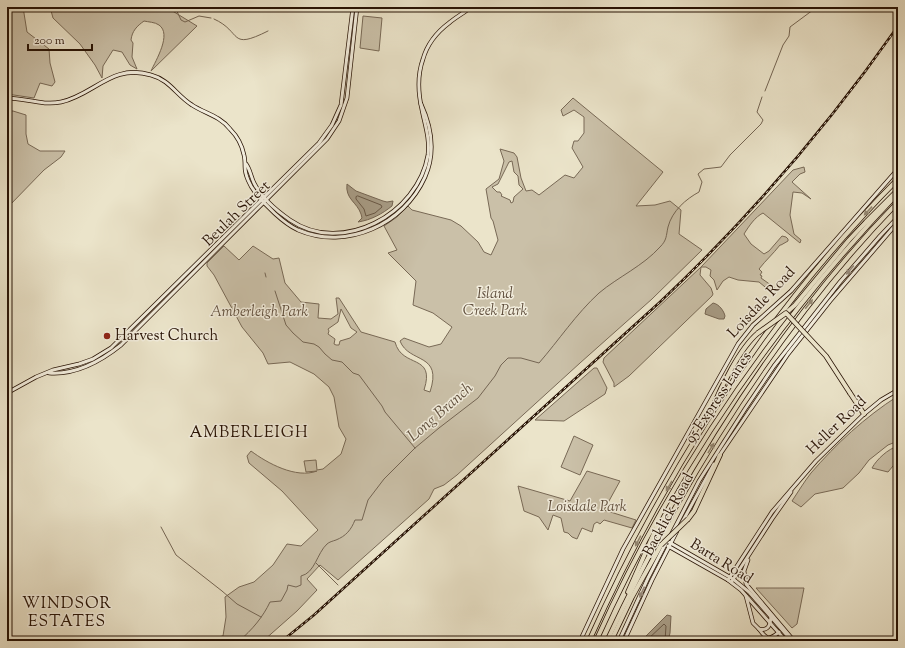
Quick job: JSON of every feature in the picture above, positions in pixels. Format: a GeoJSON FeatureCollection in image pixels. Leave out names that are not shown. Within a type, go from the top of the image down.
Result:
{"type":"FeatureCollection","features":[{"type":"Feature","properties":{"kind":"highway"},"geometry":{"type":"LineString","coordinates":[[589,641],[642,534],[707,421],[744,363],[784,309],[840,242],[898,179]]}},
{"type":"Feature","properties":{"kind":"highway"},"geometry":{"type":"LineString","coordinates":[[707,421],[731,371],[749,341],[758,332],[795,305],[866,222],[898,192]]}},
{"type":"Feature","properties":{"kind":"highway","name":"95 Express Lanes"},"geometry":{"type":"LineString","coordinates":[[596,641],[628,574],[678,483],[726,407],[785,326],[836,262],[898,192]]}},
{"type":"Feature","properties":{"kind":"highway"},"geometry":{"type":"LineString","coordinates":[[607,641],[651,551],[750,385],[803,311],[857,246],[898,202]]}},
{"type":"Feature","properties":{"kind":"highway"},"geometry":{"type":"LineString","coordinates":[[880,221],[898,205]]}},
{"type":"Feature","properties":{"kind":"highway"},"geometry":{"type":"LineString","coordinates":[[786,313],[826,356],[864,414]]}},
{"type":"Feature","properties":{"kind":"highway"},"geometry":{"type":"LineString","coordinates":[[611,641],[632,597],[664,544],[694,511],[720,455]]}},
{"type":"Feature","properties":{"kind":"highway"},"geometry":{"type":"LineString","coordinates":[[624,604],[632,580],[678,483]]}},
{"type":"Feature","properties":{"kind":"main road"},"geometry":{"type":"LineString","coordinates":[[7,98],[44,103],[60,102],[74,98],[104,80],[118,74],[138,72],[151,75],[168,83],[191,105],[218,118],[229,127],[240,144],[253,183],[264,200],[282,214],[293,222],[318,232],[335,233],[357,230],[374,224],[388,216],[408,198],[418,182],[428,153],[428,133],[418,86],[419,73],[423,57],[428,46],[444,26],[471,7]]}},
{"type":"Feature","properties":{"kind":"main road","name":"Beulah Street"},"geometry":{"type":"LineString","coordinates":[[7,394],[35,377],[47,373],[69,371],[95,363],[121,345],[320,143],[336,119],[343,97],[355,8]]}},
{"type":"Feature","properties":{"kind":"main road","name":"Loisdale Road"},"geometry":{"type":"LineString","coordinates":[[580,641],[623,549],[738,344],[754,325],[788,294],[898,169]]}},
{"type":"Feature","properties":{"kind":"main road","name":"Backlick Road"},"geometry":{"type":"LineString","coordinates":[[619,641],[664,544],[699,481],[745,409],[774,366],[837,285],[898,217]]}},
{"type":"Feature","properties":{"kind":"main road","name":"Backlick Road"},"geometry":{"type":"LineString","coordinates":[[624,641],[670,545],[720,455],[788,354],[830,301],[898,222]]}},
{"type":"Feature","properties":{"kind":"main road","name":"Heller Road"},"geometry":{"type":"LineString","coordinates":[[731,580],[772,512],[816,460],[864,414],[881,400],[898,390]]}},
{"type":"Feature","properties":{"kind":"main road","name":"Heller Road"},"geometry":{"type":"LineString","coordinates":[[731,580],[797,484]]}},
{"type":"Feature","properties":{"kind":"main road","name":"Barta Road"},"geometry":{"type":"LineString","coordinates":[[664,544],[670,545],[746,589],[793,641]]}},
{"type":"Feature","properties":{"kind":"main road"},"geometry":{"type":"LineString","coordinates":[[753,550],[746,565],[744,575],[746,584],[793,641]]}},
{"type":"Feature","properties":{"kind":"main road","name":"Barta Road"},"geometry":{"type":"LineString","coordinates":[[731,580],[786,641]]}},
{"type":"Feature","properties":{"kind":"main road"},"geometry":{"type":"LineString","coordinates":[[746,589],[754,593]]}},
{"type":"Feature","properties":{"kind":"main road"},"geometry":{"type":"LineString","coordinates":[[745,595],[753,623],[769,641]]}},
{"type":"Feature","properties":{"kind":"main road"},"geometry":{"type":"LineString","coordinates":[[758,629],[767,629],[770,624],[771,617]]}},
{"type":"Feature","properties":{"kind":"main road"},"geometry":{"type":"LineString","coordinates":[[765,637],[771,638],[778,633],[780,628]]}},
{"type":"Feature","properties":{"kind":"green space"},"geometry":{"type":"Polygon","coordinates":[[[7,7],[23,7],[27,32],[49,49],[50,63],[55,82],[52,86],[40,83],[34,98],[7,94],[7,7]]]}},
{"type":"Feature","properties":{"kind":"green space"},"geometry":{"type":"Polygon","coordinates":[[[50,7],[166,7],[197,26],[151,71],[162,47],[164,34],[163,29],[159,25],[144,21],[135,29],[131,40],[133,43],[132,57],[137,69],[130,65],[122,52],[113,50],[103,66],[102,78],[80,44],[53,18],[50,7]]]}},
{"type":"Feature","properties":{"kind":"green space"},"geometry":{"type":"Polygon","coordinates":[[[363,16],[382,18],[379,51],[360,48],[363,16]]]}},
{"type":"Feature","properties":{"kind":"green space"},"geometry":{"type":"Polygon","coordinates":[[[573,98],[663,172],[636,206],[655,205],[670,201],[681,210],[679,234],[702,250],[652,299],[457,475],[444,485],[434,489],[429,499],[338,580],[320,565],[307,579],[317,590],[297,611],[263,641],[205,641],[206,639],[223,636],[226,617],[225,597],[239,587],[254,582],[273,565],[287,544],[301,546],[318,530],[282,491],[249,463],[247,456],[251,451],[273,465],[300,473],[309,473],[317,471],[306,472],[304,461],[316,460],[317,470],[323,469],[341,454],[346,439],[339,427],[334,397],[329,387],[314,374],[290,362],[268,364],[263,353],[242,327],[214,275],[207,266],[207,263],[224,246],[239,260],[253,246],[273,259],[279,258],[285,283],[301,302],[319,304],[318,318],[331,319],[338,314],[336,298],[339,298],[361,332],[395,342],[404,356],[422,366],[426,371],[424,390],[430,392],[433,379],[432,370],[429,364],[410,353],[404,348],[400,341],[404,338],[429,347],[441,344],[452,327],[433,313],[413,305],[416,281],[388,253],[397,250],[384,226],[397,217],[408,206],[412,210],[451,220],[461,226],[478,242],[484,252],[491,255],[498,240],[491,218],[486,189],[499,179],[504,161],[500,149],[514,153],[517,157],[521,178],[526,191],[532,190],[539,195],[565,175],[574,178],[583,167],[572,148],[574,141],[578,141],[584,133],[584,117],[574,110],[563,116],[561,110],[573,98]],[[512,161],[509,162],[498,184],[492,187],[497,192],[500,192],[502,195],[501,196],[510,200],[511,203],[513,202],[514,197],[523,189],[519,185],[518,176],[514,172],[512,161]],[[341,309],[338,322],[328,329],[328,334],[335,339],[334,344],[336,345],[339,345],[340,341],[350,338],[357,332],[351,328],[341,309]]]}},
{"type":"Feature","properties":{"kind":"green space"},"geometry":{"type":"Polygon","coordinates":[[[7,111],[13,111],[26,115],[26,134],[28,144],[40,151],[65,151],[61,157],[44,170],[8,207],[7,207],[7,111]]]}},
{"type":"Feature","properties":{"kind":"green space"},"geometry":{"type":"Polygon","coordinates":[[[804,167],[805,172],[800,174],[792,182],[811,199],[802,193],[793,192],[790,215],[794,234],[801,240],[800,243],[763,213],[755,219],[744,234],[751,244],[764,254],[769,251],[782,236],[788,239],[788,241],[780,245],[759,269],[762,272],[760,275],[762,276],[761,278],[775,288],[770,291],[759,282],[738,280],[729,277],[723,281],[717,290],[714,280],[710,276],[711,270],[706,267],[701,267],[793,170],[804,167]]]}},
{"type":"Feature","properties":{"kind":"green space"},"geometry":{"type":"Polygon","coordinates":[[[701,267],[700,275],[711,288],[713,294],[712,296],[629,376],[614,387],[614,383],[603,362],[604,358],[701,267]]]}},
{"type":"Feature","properties":{"kind":"green space"},"geometry":{"type":"Polygon","coordinates":[[[594,368],[597,368],[607,388],[605,394],[564,421],[535,420],[594,368]]]}},
{"type":"Feature","properties":{"kind":"green space"},"geometry":{"type":"Polygon","coordinates":[[[898,396],[898,441],[888,445],[869,460],[859,473],[843,488],[815,494],[801,507],[792,501],[811,473],[841,441],[874,413],[898,396]]]}},
{"type":"Feature","properties":{"kind":"green space"},"geometry":{"type":"Polygon","coordinates":[[[574,436],[593,445],[580,475],[561,467],[574,436]]]}},
{"type":"Feature","properties":{"kind":"green space"},"geometry":{"type":"Polygon","coordinates":[[[898,446],[898,460],[888,472],[872,468],[890,449],[898,446]]]}},
{"type":"Feature","properties":{"kind":"green space","name":"Loisdale Park"},"geometry":{"type":"Polygon","coordinates":[[[587,471],[620,481],[604,510],[636,520],[632,528],[604,520],[600,524],[597,522],[594,524],[592,532],[582,528],[577,539],[564,532],[561,518],[553,515],[548,530],[539,517],[524,511],[518,486],[570,501],[587,471]]]}},
{"type":"Feature","properties":{"kind":"green space"},"geometry":{"type":"Polygon","coordinates":[[[756,588],[804,588],[797,624],[792,628],[756,588]]]}},
{"type":"Feature","properties":{"kind":"water"},"geometry":{"type":"Polygon","coordinates":[[[347,184],[356,191],[383,201],[393,201],[392,206],[376,216],[358,222],[362,218],[361,214],[349,197],[347,184]]]}},
{"type":"Feature","properties":{"kind":"water"},"geometry":{"type":"Polygon","coordinates":[[[713,303],[719,306],[722,310],[725,316],[724,319],[719,319],[705,314],[706,309],[713,303]]]}},
{"type":"Feature","properties":{"kind":"water"},"geometry":{"type":"Polygon","coordinates":[[[667,615],[671,616],[668,641],[641,641],[667,615]]]}},
{"type":"Feature","properties":{"kind":"waterway"},"geometry":{"type":"LineString","coordinates":[[175,7],[181,20],[185,22],[199,16],[211,18]]}},
{"type":"Feature","properties":{"kind":"waterway","name":"Long Branch"},"geometry":{"type":"LineString","coordinates":[[765,91],[783,45],[789,36],[790,27],[817,7]]}},
{"type":"Feature","properties":{"kind":"waterway"},"geometry":{"type":"LineString","coordinates":[[214,19],[223,24],[241,39],[255,37],[268,31]]}},
{"type":"Feature","properties":{"kind":"waterway","name":"Long Branch"},"geometry":{"type":"LineString","coordinates":[[239,641],[257,623],[270,602],[281,601],[288,585],[296,587],[301,585],[301,576],[310,571],[327,544],[345,535],[350,530],[355,520],[362,520],[368,500],[384,479],[415,448],[478,398],[495,376],[501,365],[508,358],[521,358],[539,363],[575,318],[599,293],[646,260],[660,247],[665,240],[670,221],[676,211],[689,198],[699,192],[702,182],[698,174],[704,169],[721,167],[730,155],[761,124],[763,120],[757,112],[762,97]]}},
{"type":"Feature","properties":{"kind":"waterway"},"geometry":{"type":"LineString","coordinates":[[265,273],[266,277]]}},
{"type":"Feature","properties":{"kind":"waterway"},"geometry":{"type":"LineString","coordinates":[[275,291],[286,325],[293,333],[303,342],[314,344],[332,360],[342,362],[353,373],[359,375],[385,412],[415,448]]}},
{"type":"Feature","properties":{"kind":"waterway"},"geometry":{"type":"LineString","coordinates":[[161,527],[176,555],[237,604],[261,617]]}},
{"type":"Feature","properties":{"kind":"waterway"},"geometry":{"type":"LineString","coordinates":[[316,563],[338,585]]}},
{"type":"Feature","properties":{"kind":"railway"},"geometry":{"type":"LineString","coordinates":[[282,641],[314,615],[660,302],[693,270],[725,238],[786,170],[844,100],[898,26]]}},
{"type":"Feature","properties":{"kind":"place","name":"Harvest Church"},"geometry":{"type":"Point","coordinates":[107,336]}},
{"type":"Feature","properties":{"kind":"district","name":"AMBERLEIGH"},"geometry":{"type":"Point","coordinates":[249,433]}},
{"type":"Feature","properties":{"kind":"district","name":"WINDSOR ESTATES"},"geometry":{"type":"Point","coordinates":[67,613]}},
{"type":"Feature","properties":{"kind":"park label","name":"Island Creek Park"},"geometry":{"type":"Point","coordinates":[495,302]}},
{"type":"Feature","properties":{"kind":"park label","name":"Amberleigh Park"},"geometry":{"type":"Point","coordinates":[259,312]}}]}
